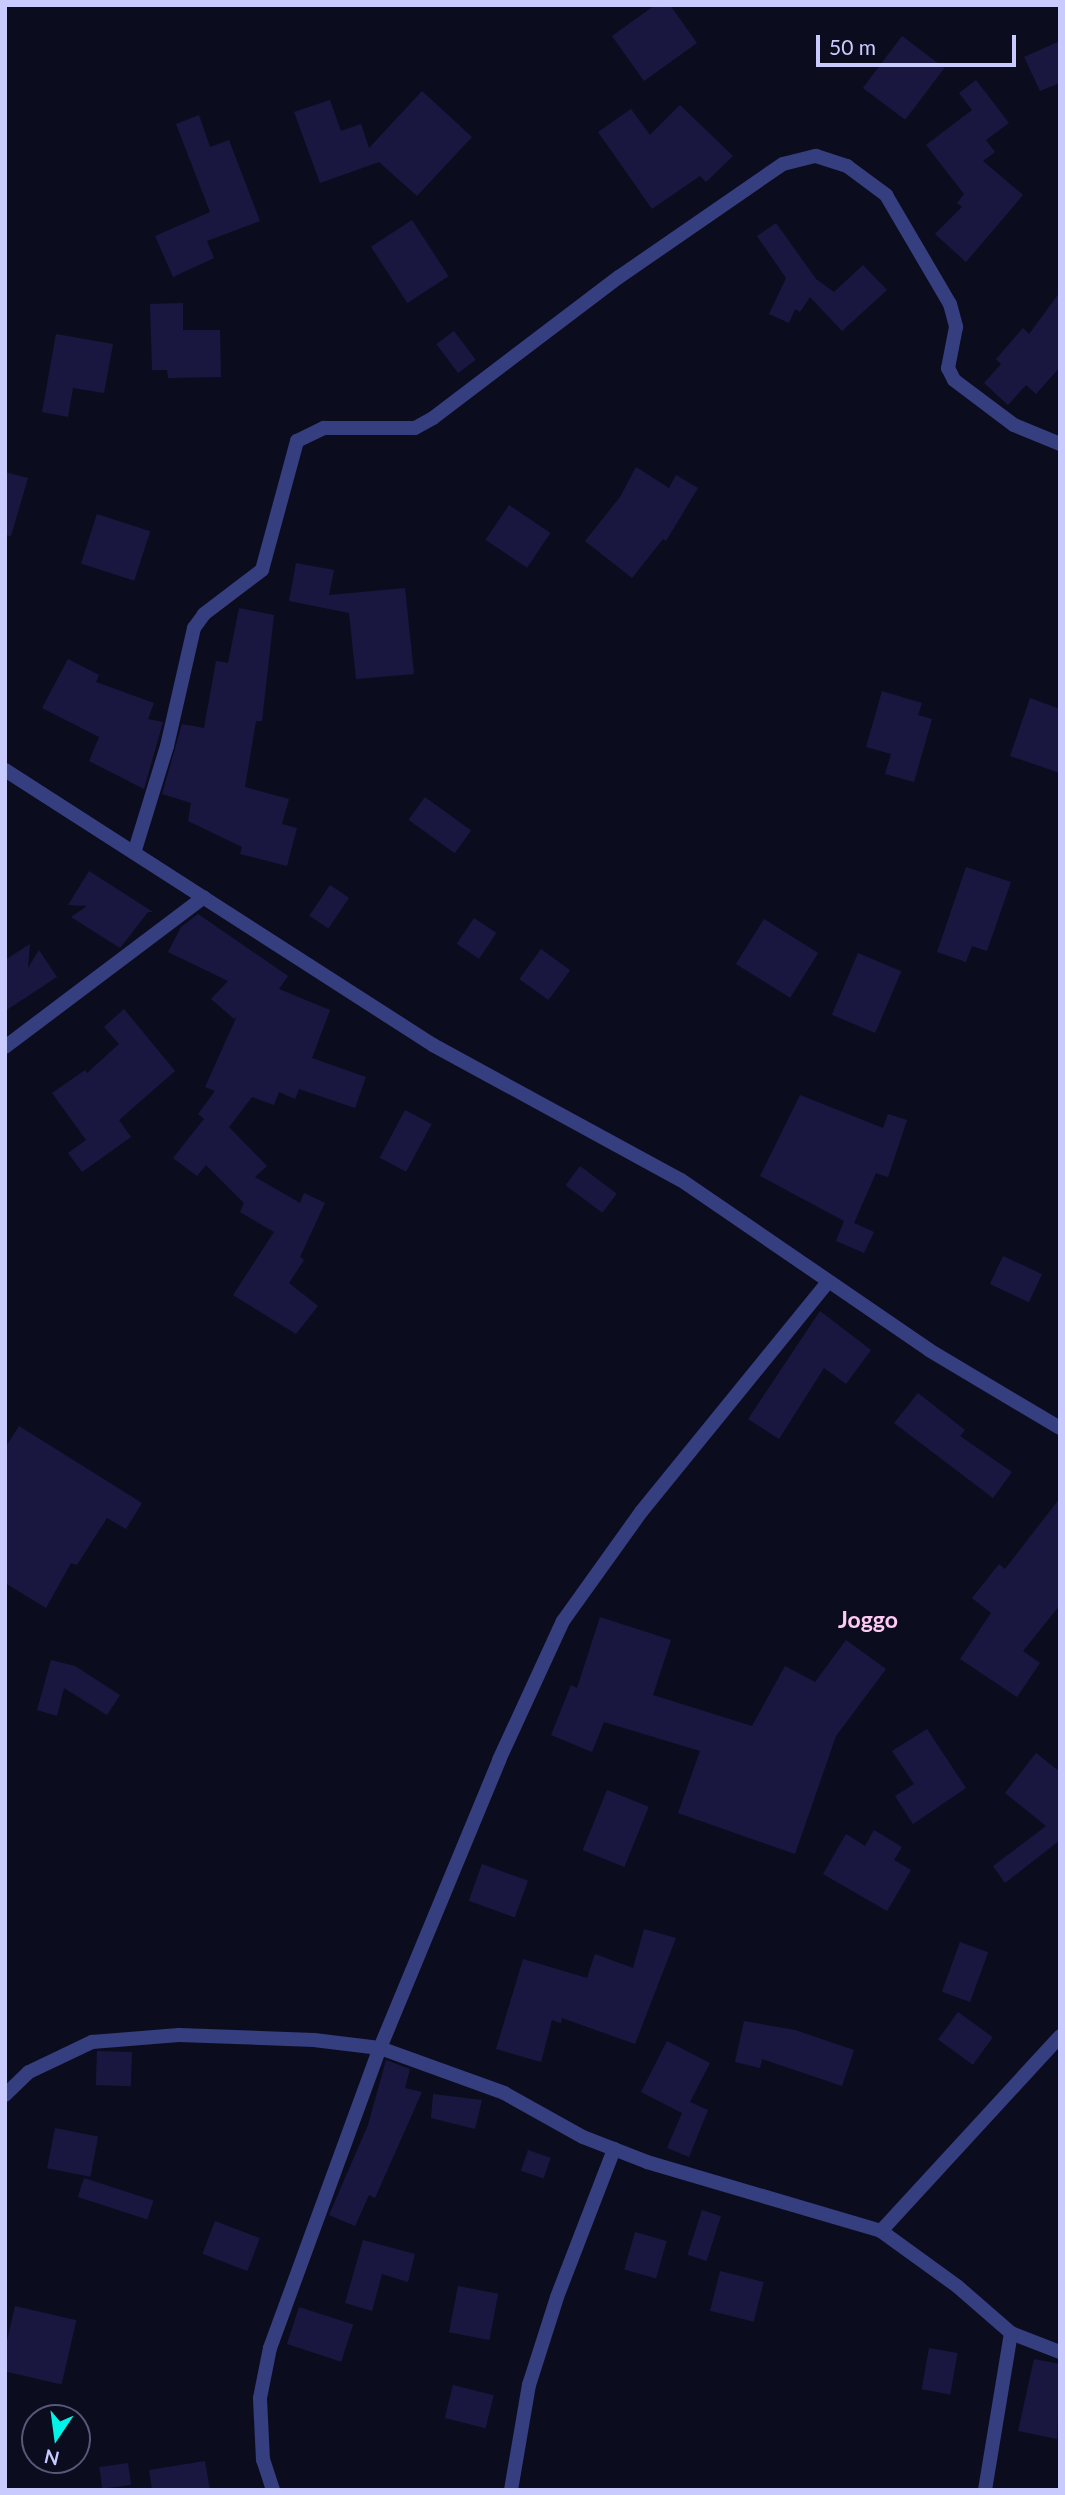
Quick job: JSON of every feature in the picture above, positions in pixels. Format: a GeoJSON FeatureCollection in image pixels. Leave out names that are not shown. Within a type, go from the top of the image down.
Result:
{"type":"FeatureCollection","features":[{"type":"Feature","properties":{"kind":"street"},"geometry":{"type":"LineString","coordinates":[[135,850],[167,746],[194,628],[204,614],[262,570],[297,441],[324,428],[415,428],[433,418],[629,269],[783,164],[816,156],[847,166],[886,195],[950,304],[956,327],[948,368],[954,380],[1014,425],[1060,444]]}},
{"type":"Feature","properties":{"kind":"street"},"geometry":{"type":"LineString","coordinates":[[5,770],[135,850],[433,1045],[681,1180],[827,1283],[1060,1429]]}},
{"type":"Feature","properties":{"kind":"street"},"geometry":{"type":"LineString","coordinates":[[5,1047],[204,897]]}},
{"type":"Feature","properties":{"kind":"street"},"geometry":{"type":"LineString","coordinates":[[273,2490],[263,2460],[260,2398],[270,2348],[380,2048],[488,1785],[563,1621],[641,1512],[827,1283]]}},
{"type":"Feature","properties":{"kind":"street"},"geometry":{"type":"LineString","coordinates":[[5,2095],[29,2072],[92,2042],[178,2035],[314,2040],[380,2048],[503,2093],[614,2150],[881,2231],[957,2286],[1011,2333],[1060,2352]]}},
{"type":"Feature","properties":{"kind":"street"},"geometry":{"type":"LineString","coordinates":[[881,2231],[1060,2036]]}},
{"type":"Feature","properties":{"kind":"street"},"geometry":{"type":"LineString","coordinates":[[511,2490],[529,2385],[557,2297],[614,2150]]}},
{"type":"Feature","properties":{"kind":"street"},"geometry":{"type":"LineString","coordinates":[[985,2490],[1011,2333]]}},
{"type":"Feature","properties":{"kind":"building"},"geometry":{"type":"Polygon","coordinates":[[[655,5],[670,5],[697,43],[644,81],[612,36],[655,5]]]}},
{"type":"Feature","properties":{"kind":"building"},"geometry":{"type":"Polygon","coordinates":[[[902,36],[944,68],[905,120],[863,88],[902,36]]]}},
{"type":"Feature","properties":{"kind":"building"},"geometry":{"type":"Polygon","coordinates":[[[1060,41],[1060,83],[1040,91],[1024,57],[1060,41]]]}},
{"type":"Feature","properties":{"kind":"building"},"geometry":{"type":"Polygon","coordinates":[[[976,80],[1009,123],[986,140],[995,152],[983,161],[1023,195],[966,262],[935,234],[962,207],[957,203],[964,194],[926,145],[972,110],[959,93],[976,80]]]}},
{"type":"Feature","properties":{"kind":"building"},"geometry":{"type":"Polygon","coordinates":[[[422,91],[472,137],[417,196],[379,162],[320,183],[294,112],[330,100],[341,131],[361,124],[369,148],[422,91]]]}},
{"type":"Feature","properties":{"kind":"building"},"geometry":{"type":"Polygon","coordinates":[[[680,105],[733,156],[706,182],[700,176],[652,209],[598,132],[631,109],[650,135],[680,105]]]}},
{"type":"Feature","properties":{"kind":"building"},"geometry":{"type":"Polygon","coordinates":[[[199,115],[210,147],[229,140],[260,221],[207,241],[214,258],[173,277],[155,236],[210,212],[176,124],[199,115]]]}},
{"type":"Feature","properties":{"kind":"building"},"geometry":{"type":"Polygon","coordinates":[[[412,220],[448,276],[407,303],[371,247],[412,220]]]}},
{"type":"Feature","properties":{"kind":"building"},"geometry":{"type":"Polygon","coordinates":[[[776,223],[816,279],[834,292],[863,265],[887,290],[842,331],[810,297],[800,312],[795,309],[789,323],[769,314],[786,278],[757,236],[776,223]]]}},
{"type":"Feature","properties":{"kind":"building"},"geometry":{"type":"Polygon","coordinates":[[[1060,292],[1060,367],[1036,394],[1026,385],[1008,405],[984,383],[1001,364],[996,359],[1023,328],[1029,334],[1060,292]]]}},
{"type":"Feature","properties":{"kind":"building"},"geometry":{"type":"Polygon","coordinates":[[[183,303],[183,330],[220,330],[221,377],[168,378],[167,370],[152,370],[150,304],[183,303]]]}},
{"type":"Feature","properties":{"kind":"building"},"geometry":{"type":"Polygon","coordinates":[[[454,331],[476,360],[458,373],[436,344],[454,331]]]}},
{"type":"Feature","properties":{"kind":"building"},"geometry":{"type":"Polygon","coordinates":[[[56,334],[113,344],[104,393],[73,388],[68,417],[42,412],[56,334]]]}},
{"type":"Feature","properties":{"kind":"building"},"geometry":{"type":"Polygon","coordinates":[[[636,467],[669,488],[676,475],[698,488],[666,541],[663,539],[632,578],[585,541],[620,497],[636,467]]]}},
{"type":"Feature","properties":{"kind":"building"},"geometry":{"type":"Polygon","coordinates":[[[5,472],[28,478],[11,536],[5,535],[5,472]]]}},
{"type":"Feature","properties":{"kind":"building"},"geometry":{"type":"Polygon","coordinates":[[[509,505],[550,533],[527,568],[486,540],[509,505]]]}},
{"type":"Feature","properties":{"kind":"building"},"geometry":{"type":"Polygon","coordinates":[[[97,514],[150,531],[134,581],[81,563],[97,514]]]}},
{"type":"Feature","properties":{"kind":"building"},"geometry":{"type":"Polygon","coordinates":[[[296,563],[334,570],[329,595],[405,588],[414,674],[356,679],[349,613],[289,601],[296,563]]]}},
{"type":"Feature","properties":{"kind":"building"},"geometry":{"type":"Polygon","coordinates":[[[239,608],[274,615],[262,721],[256,721],[245,787],[289,799],[282,824],[297,828],[287,866],[240,854],[242,847],[188,821],[191,803],[162,794],[182,724],[204,728],[216,661],[228,663],[239,608]]]}},
{"type":"Feature","properties":{"kind":"building"},"geometry":{"type":"Polygon","coordinates":[[[68,659],[99,675],[96,682],[154,703],[148,719],[163,722],[144,789],[89,761],[99,737],[42,708],[68,659]]]}},
{"type":"Feature","properties":{"kind":"building"},"geometry":{"type":"Polygon","coordinates":[[[882,691],[922,703],[918,715],[932,719],[914,782],[885,774],[891,754],[866,747],[882,691]]]}},
{"type":"Feature","properties":{"kind":"building"},"geometry":{"type":"Polygon","coordinates":[[[1030,698],[1060,709],[1060,773],[1010,756],[1030,698]]]}},
{"type":"Feature","properties":{"kind":"building"},"geometry":{"type":"Polygon","coordinates":[[[425,797],[471,831],[455,853],[409,820],[425,797]]]}},
{"type":"Feature","properties":{"kind":"building"},"geometry":{"type":"Polygon","coordinates":[[[966,867],[1011,882],[987,951],[972,946],[966,962],[937,952],[966,867]]]}},
{"type":"Feature","properties":{"kind":"building"},"geometry":{"type":"Polygon","coordinates":[[[89,871],[153,912],[148,912],[120,948],[71,917],[87,906],[68,905],[89,871]]]}},
{"type":"Feature","properties":{"kind":"building"},"geometry":{"type":"Polygon","coordinates":[[[330,885],[349,898],[328,929],[309,916],[330,885]]]}},
{"type":"Feature","properties":{"kind":"building"},"geometry":{"type":"Polygon","coordinates":[[[198,914],[288,976],[279,989],[330,1010],[312,1058],[366,1077],[355,1108],[299,1089],[295,1099],[279,1092],[274,1105],[252,1097],[229,1127],[267,1166],[255,1177],[300,1203],[304,1193],[325,1203],[300,1257],[304,1260],[289,1283],[318,1306],[296,1334],[233,1295],[274,1232],[240,1212],[244,1203],[206,1165],[197,1176],[173,1158],[204,1119],[198,1114],[215,1091],[205,1087],[237,1016],[234,1019],[211,999],[228,981],[168,952],[181,927],[198,914]]]}},
{"type":"Feature","properties":{"kind":"building"},"geometry":{"type":"Polygon","coordinates":[[[474,918],[496,933],[479,959],[457,944],[474,918]]]}},
{"type":"Feature","properties":{"kind":"building"},"geometry":{"type":"Polygon","coordinates":[[[764,919],[818,953],[790,998],[736,964],[764,919]]]}},
{"type":"Feature","properties":{"kind":"building"},"geometry":{"type":"Polygon","coordinates":[[[30,944],[28,968],[39,950],[57,977],[5,1011],[5,960],[30,944]]]}},
{"type":"Feature","properties":{"kind":"building"},"geometry":{"type":"Polygon","coordinates":[[[541,949],[570,970],[548,1000],[519,979],[541,949]]]}},
{"type":"Feature","properties":{"kind":"building"},"geometry":{"type":"Polygon","coordinates":[[[858,953],[901,971],[875,1033],[832,1015],[858,953]]]}},
{"type":"Feature","properties":{"kind":"building"},"geometry":{"type":"Polygon","coordinates":[[[124,1009],[175,1071],[119,1120],[131,1137],[82,1172],[68,1153],[86,1140],[52,1093],[85,1070],[87,1073],[119,1044],[104,1027],[124,1009]]]}},
{"type":"Feature","properties":{"kind":"building"},"geometry":{"type":"Polygon","coordinates":[[[800,1095],[883,1128],[888,1114],[907,1120],[888,1177],[876,1173],[854,1223],[874,1232],[864,1253],[836,1241],[844,1221],[760,1176],[800,1095]]]}},
{"type":"Feature","properties":{"kind":"building"},"geometry":{"type":"Polygon","coordinates":[[[405,1110],[431,1124],[406,1172],[380,1158],[405,1110]]]}},
{"type":"Feature","properties":{"kind":"building"},"geometry":{"type":"Polygon","coordinates":[[[580,1166],[617,1194],[602,1213],[566,1185],[580,1166]]]}},
{"type":"Feature","properties":{"kind":"building"},"geometry":{"type":"Polygon","coordinates":[[[1003,1256],[1042,1274],[1029,1302],[990,1284],[1003,1256]]]}},
{"type":"Feature","properties":{"kind":"building"},"geometry":{"type":"Polygon","coordinates":[[[820,1311],[871,1350],[846,1384],[824,1368],[779,1439],[748,1419],[820,1311]]]}},
{"type":"Feature","properties":{"kind":"building"},"geometry":{"type":"Polygon","coordinates":[[[918,1393],[965,1430],[960,1436],[1012,1472],[993,1498],[894,1423],[918,1393]]]}},
{"type":"Feature","properties":{"kind":"building"},"geometry":{"type":"Polygon","coordinates":[[[19,1426],[142,1503],[126,1529],[107,1518],[77,1565],[71,1563],[46,1608],[5,1583],[5,1448],[19,1426]]]}},
{"type":"Feature","properties":{"kind":"building"},"geometry":{"type":"Polygon","coordinates":[[[1060,1498],[1060,1605],[1023,1651],[1040,1663],[1017,1697],[960,1659],[991,1613],[972,1598],[999,1564],[1005,1569],[1060,1498]]]}},
{"type":"Feature","properties":{"kind":"building"},"geometry":{"type":"Polygon","coordinates":[[[600,1617],[671,1640],[653,1695],[752,1726],[785,1666],[815,1682],[846,1640],[886,1669],[836,1736],[795,1854],[678,1813],[700,1751],[604,1722],[592,1752],[551,1735],[571,1685],[577,1688],[600,1617]]]}},
{"type":"Feature","properties":{"kind":"building"},"geometry":{"type":"Polygon","coordinates":[[[51,1660],[75,1666],[120,1695],[107,1715],[64,1688],[57,1716],[37,1710],[51,1660]]]}},
{"type":"Feature","properties":{"kind":"building"},"geometry":{"type":"Polygon","coordinates":[[[927,1729],[966,1788],[913,1824],[895,1796],[914,1784],[892,1751],[927,1729]]]}},
{"type":"Feature","properties":{"kind":"building"},"geometry":{"type":"Polygon","coordinates":[[[1036,1753],[1060,1772],[1060,1840],[1005,1883],[993,1866],[1046,1826],[1005,1793],[1036,1753]]]}},
{"type":"Feature","properties":{"kind":"building"},"geometry":{"type":"Polygon","coordinates":[[[607,1790],[649,1807],[624,1867],[583,1850],[607,1790]]]}},
{"type":"Feature","properties":{"kind":"building"},"geometry":{"type":"Polygon","coordinates":[[[874,1830],[902,1847],[894,1860],[911,1870],[887,1911],[823,1874],[846,1834],[865,1846],[874,1830]]]}},
{"type":"Feature","properties":{"kind":"building"},"geometry":{"type":"Polygon","coordinates":[[[482,1864],[528,1881],[515,1917],[469,1901],[482,1864]]]}},
{"type":"Feature","properties":{"kind":"building"},"geometry":{"type":"Polygon","coordinates":[[[644,1929],[676,1938],[635,2044],[562,2018],[561,2023],[552,2020],[541,2062],[496,2049],[523,1959],[587,1978],[595,1954],[633,1968],[644,1929]]]}},
{"type":"Feature","properties":{"kind":"building"},"geometry":{"type":"Polygon","coordinates":[[[960,1942],[988,1952],[970,2002],[942,1992],[960,1942]]]}},
{"type":"Feature","properties":{"kind":"building"},"geometry":{"type":"Polygon","coordinates":[[[958,2012],[993,2037],[973,2065],[938,2040],[958,2012]]]}},
{"type":"Feature","properties":{"kind":"building"},"geometry":{"type":"Polygon","coordinates":[[[744,2021],[795,2030],[854,2050],[842,2086],[762,2059],[760,2068],[735,2062],[744,2021]]]}},
{"type":"Feature","properties":{"kind":"building"},"geometry":{"type":"Polygon","coordinates":[[[667,2041],[710,2063],[690,2102],[708,2110],[689,2157],[667,2148],[682,2113],[641,2092],[667,2041]]]}},
{"type":"Feature","properties":{"kind":"building"},"geometry":{"type":"Polygon","coordinates":[[[97,2051],[132,2052],[131,2086],[96,2085],[97,2051]]]}},
{"type":"Feature","properties":{"kind":"building"},"geometry":{"type":"Polygon","coordinates":[[[386,2060],[410,2069],[405,2088],[422,2092],[375,2198],[369,2195],[355,2226],[329,2215],[368,2125],[386,2060]]]}},
{"type":"Feature","properties":{"kind":"building"},"geometry":{"type":"Polygon","coordinates":[[[433,2094],[482,2100],[475,2129],[431,2118],[433,2094]]]}},
{"type":"Feature","properties":{"kind":"building"},"geometry":{"type":"Polygon","coordinates":[[[55,2128],[98,2136],[90,2177],[47,2168],[55,2128]]]}},
{"type":"Feature","properties":{"kind":"building"},"geometry":{"type":"Polygon","coordinates":[[[528,2150],[551,2158],[544,2179],[521,2171],[528,2150]]]}},
{"type":"Feature","properties":{"kind":"building"},"geometry":{"type":"Polygon","coordinates":[[[84,2178],[153,2201],[147,2220],[78,2197],[84,2178]]]}},
{"type":"Feature","properties":{"kind":"building"},"geometry":{"type":"Polygon","coordinates":[[[702,2210],[721,2216],[706,2261],[687,2255],[702,2210]]]}},
{"type":"Feature","properties":{"kind":"building"},"geometry":{"type":"Polygon","coordinates":[[[215,2221],[260,2238],[247,2271],[202,2254],[215,2221]]]}},
{"type":"Feature","properties":{"kind":"building"},"geometry":{"type":"Polygon","coordinates":[[[635,2232],[667,2241],[656,2279],[624,2269],[635,2232]]]}},
{"type":"Feature","properties":{"kind":"building"},"geometry":{"type":"Polygon","coordinates":[[[363,2240],[415,2254],[408,2282],[382,2274],[372,2311],[345,2303],[363,2240]]]}},
{"type":"Feature","properties":{"kind":"building"},"geometry":{"type":"Polygon","coordinates":[[[720,2271],[764,2282],[754,2322],[710,2311],[720,2271]]]}},
{"type":"Feature","properties":{"kind":"building"},"geometry":{"type":"Polygon","coordinates":[[[458,2286],[498,2294],[489,2340],[449,2332],[458,2286]]]}},
{"type":"Feature","properties":{"kind":"building"},"geometry":{"type":"Polygon","coordinates":[[[15,2306],[76,2320],[62,2384],[5,2371],[5,2349],[15,2306]]]}},
{"type":"Feature","properties":{"kind":"building"},"geometry":{"type":"Polygon","coordinates":[[[299,2307],[353,2325],[341,2362],[287,2344],[299,2307]]]}},
{"type":"Feature","properties":{"kind":"building"},"geometry":{"type":"Polygon","coordinates":[[[929,2348],[958,2353],[950,2394],[922,2389],[929,2348]]]}},
{"type":"Feature","properties":{"kind":"building"},"geometry":{"type":"Polygon","coordinates":[[[1034,2359],[1060,2364],[1057,2439],[1018,2431],[1034,2359]]]}},
{"type":"Feature","properties":{"kind":"building"},"geometry":{"type":"Polygon","coordinates":[[[453,2385],[494,2395],[486,2428],[445,2418],[453,2385]]]}},
{"type":"Feature","properties":{"kind":"building"},"geometry":{"type":"Polygon","coordinates":[[[205,2461],[210,2490],[152,2490],[149,2470],[205,2461]]]}},
{"type":"Feature","properties":{"kind":"building"},"geometry":{"type":"Polygon","coordinates":[[[128,2463],[131,2485],[102,2489],[99,2467],[128,2463]]]}},
{"type":"Feature","properties":{"kind":"district","name":"Joggo"},"geometry":{"type":"Point","coordinates":[868,1619]}}]}
